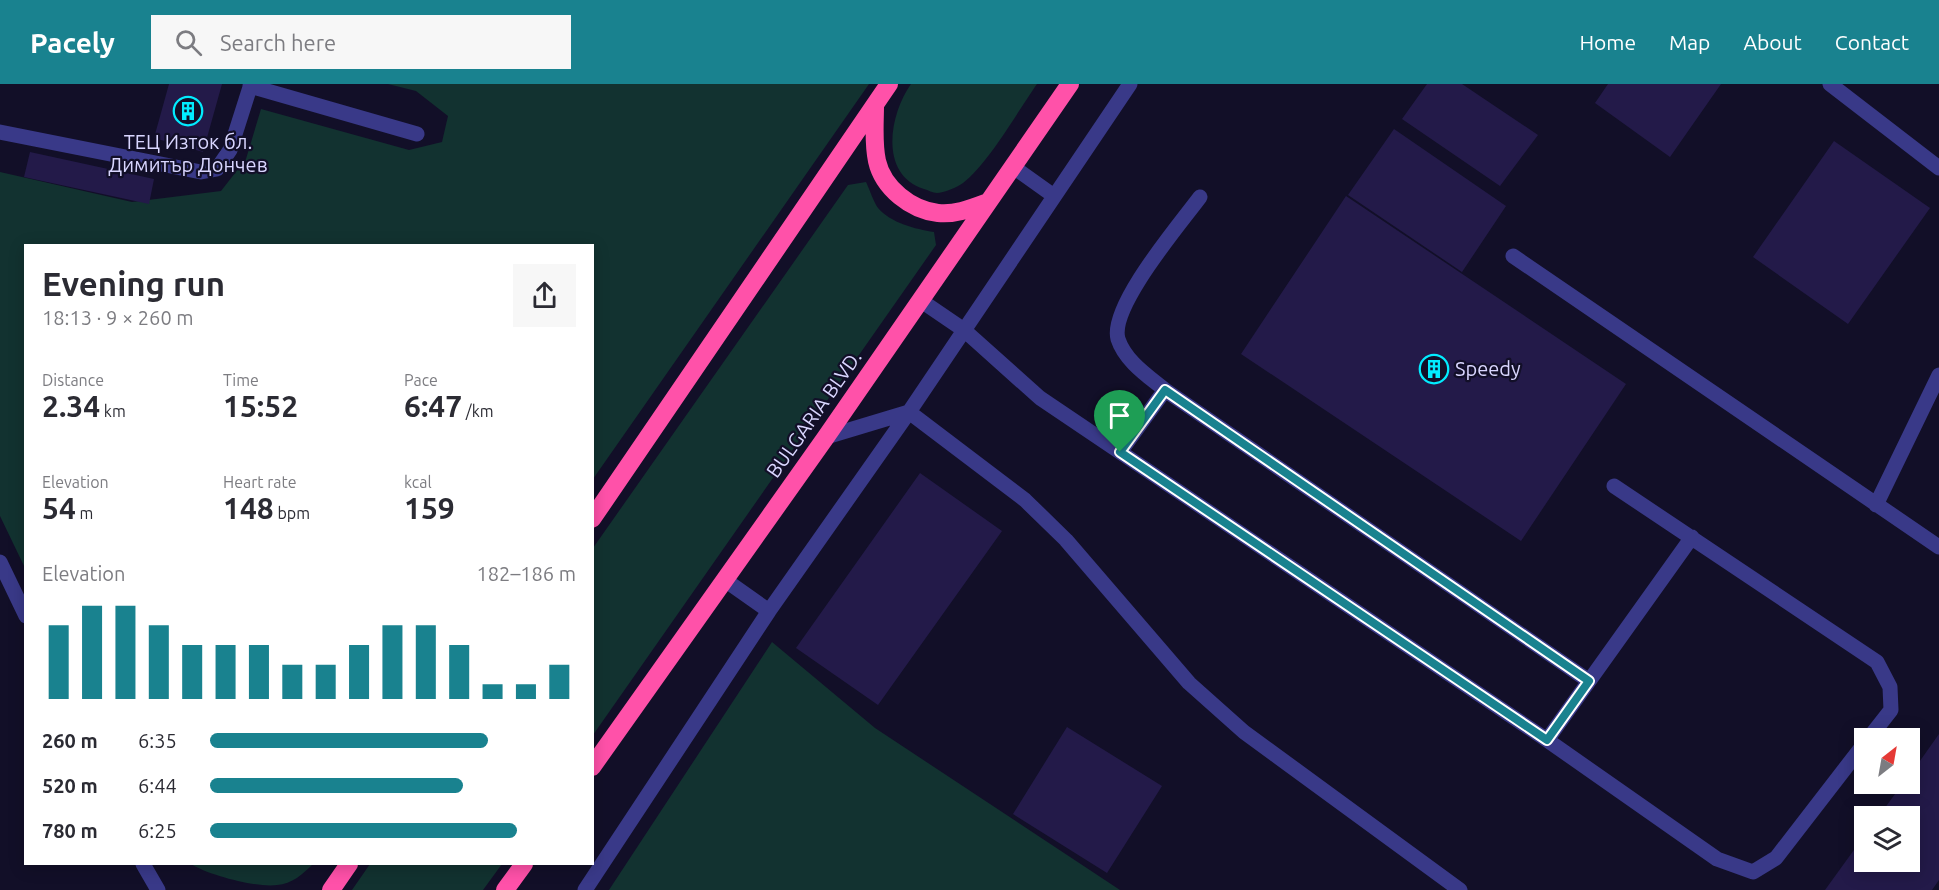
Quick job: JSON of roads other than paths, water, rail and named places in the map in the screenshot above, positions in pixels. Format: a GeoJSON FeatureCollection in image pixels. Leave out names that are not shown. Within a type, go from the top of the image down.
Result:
{"type":"FeatureCollection","features":[{"type":"Feature","properties":{"kind":"highway"},"geometry":{"type":"LineString","coordinates":[[594,516],[889,84]]}},
{"type":"Feature","properties":{"kind":"highway","name":"BULGARIA BLVD."},"geometry":{"type":"LineString","coordinates":[[594,764],[826,437],[1070,84]]}},
{"type":"Feature","properties":{"kind":"highway"},"geometry":{"type":"LineString","coordinates":[[875,105],[874,143],[878,164],[891,189],[912,205],[938,213],[964,211],[988,202]]}},
{"type":"Feature","properties":{"kind":"highway"},"geometry":{"type":"LineString","coordinates":[[331,890],[348,865]]}},
{"type":"Feature","properties":{"kind":"highway"},"geometry":{"type":"LineString","coordinates":[[505,890],[523,865]]}},
{"type":"Feature","properties":{"kind":"street"},"geometry":{"type":"LineString","coordinates":[[585,890],[769,611],[909,412],[1130,84]]}},
{"type":"Feature","properties":{"kind":"street"},"geometry":{"type":"LineString","coordinates":[[1830,84],[1939,168]]}},
{"type":"Feature","properties":{"kind":"street"},"geometry":{"type":"LineString","coordinates":[[0,132],[201,172],[209,171],[217,169],[230,150],[250,85],[417,134]]}},
{"type":"Feature","properties":{"kind":"street"},"geometry":{"type":"LineString","coordinates":[[1012,166],[1054,196]]}},
{"type":"Feature","properties":{"kind":"street"},"geometry":{"type":"LineString","coordinates":[[1200,197],[1130,294],[1119,320],[1118,338],[1131,362],[1165,390],[1589,681]]}},
{"type":"Feature","properties":{"kind":"street"},"geometry":{"type":"LineString","coordinates":[[1513,256],[1939,547]]}},
{"type":"Feature","properties":{"kind":"street"},"geometry":{"type":"LineString","coordinates":[[920,300],[964,330],[1040,398],[1547,740],[1717,859],[1753,872],[1776,858],[1854,757]]}},
{"type":"Feature","properties":{"kind":"street"},"geometry":{"type":"LineString","coordinates":[[1876,505],[1939,375]]}},
{"type":"Feature","properties":{"kind":"street"},"geometry":{"type":"LineString","coordinates":[[1120,452],[1165,390]]}},
{"type":"Feature","properties":{"kind":"street"},"geometry":{"type":"LineString","coordinates":[[826,437],[909,412]]}},
{"type":"Feature","properties":{"kind":"street"},"geometry":{"type":"LineString","coordinates":[[909,412],[1025,500],[1066,540],[1189,683],[1244,732],[1460,890]]}},
{"type":"Feature","properties":{"kind":"street"},"geometry":{"type":"LineString","coordinates":[[1614,486],[1877,662],[1890,687],[1891,710],[1877,728]]}},
{"type":"Feature","properties":{"kind":"street"},"geometry":{"type":"LineString","coordinates":[[1547,740],[1692,537]]}},
{"type":"Feature","properties":{"kind":"street"},"geometry":{"type":"LineString","coordinates":[[0,562],[24,612]]}},
{"type":"Feature","properties":{"kind":"street"},"geometry":{"type":"LineString","coordinates":[[725,579],[769,611]]}},
{"type":"Feature","properties":{"kind":"street"},"geometry":{"type":"LineString","coordinates":[[144,865],[159,890]]}},
{"type":"Feature","properties":{"kind":"place","name":"ТЕЦ Изток бл. Димитър Дончев"},"geometry":{"type":"Point","coordinates":[188,111]}},
{"type":"Feature","properties":{"kind":"place","name":"Speedy"},"geometry":{"type":"Point","coordinates":[1434,369]}}]}
